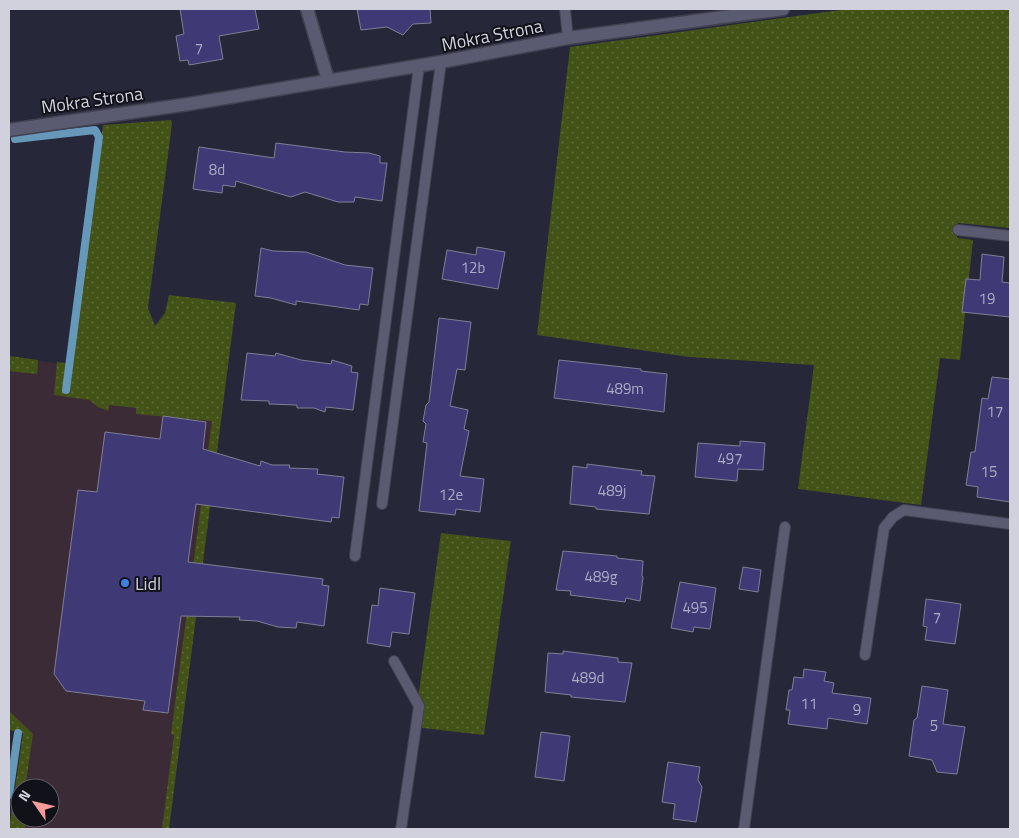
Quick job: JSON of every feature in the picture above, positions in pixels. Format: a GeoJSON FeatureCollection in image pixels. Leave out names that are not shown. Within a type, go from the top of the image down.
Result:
{"type":"FeatureCollection","features":[{"type":"Feature","properties":{"kind":"street"},"geometry":{"type":"LineString","coordinates":[[307,9],[328,80]]}},
{"type":"Feature","properties":{"kind":"street","name":"Mokra Strona"},"geometry":{"type":"LineString","coordinates":[[9,130],[188,104],[420,66],[568,38],[783,9]]}},
{"type":"Feature","properties":{"kind":"lane"},"geometry":{"type":"LineString","coordinates":[[565,9],[568,38]]}},
{"type":"Feature","properties":{"kind":"lane"},"geometry":{"type":"LineString","coordinates":[[382,504],[441,62]]}},
{"type":"Feature","properties":{"kind":"lane"},"geometry":{"type":"LineString","coordinates":[[356,556],[420,66]]}},
{"type":"Feature","properties":{"kind":"lane"},"geometry":{"type":"LineString","coordinates":[[958,230],[1010,236]]}},
{"type":"Feature","properties":{"kind":"lane"},"geometry":{"type":"LineString","coordinates":[[865,655],[884,528],[893,517],[904,510],[1010,524]]}},
{"type":"Feature","properties":{"kind":"lane"},"geometry":{"type":"LineString","coordinates":[[744,829],[786,527]]}},
{"type":"Feature","properties":{"kind":"lane"},"geometry":{"type":"LineString","coordinates":[[394,661],[419,706],[401,829]]}},
{"type":"Feature","properties":{"kind":"shaded area"},"geometry":{"type":"Polygon","coordinates":[[[9,356],[225,389],[169,829],[9,829],[10,822],[10,828],[60,828],[60,778],[16,778],[23,733],[9,730],[9,356]]]}},
{"type":"Feature","properties":{"kind":"green space"},"geometry":{"type":"Polygon","coordinates":[[[848,9],[1010,9],[1010,228],[958,223],[957,238],[973,240],[960,360],[940,358],[921,505],[798,489],[814,365],[689,357],[537,335],[570,47],[848,9]]]}},
{"type":"Feature","properties":{"kind":"green space"},"geometry":{"type":"Polygon","coordinates":[[[171,120],[148,308],[155,326],[165,313],[169,295],[236,303],[169,829],[162,829],[174,735],[171,734],[212,421],[136,414],[136,408],[109,405],[108,411],[98,407],[89,400],[54,395],[57,362],[73,364],[103,125],[171,120]]]}},
{"type":"Feature","properties":{"kind":"green space"},"geometry":{"type":"Polygon","coordinates":[[[9,356],[38,360],[37,374],[9,371],[9,356]]]}},
{"type":"Feature","properties":{"kind":"green space"},"geometry":{"type":"Polygon","coordinates":[[[441,533],[511,541],[484,735],[414,727],[441,533]]]}},
{"type":"Feature","properties":{"kind":"green space"},"geometry":{"type":"Polygon","coordinates":[[[9,711],[33,734],[27,778],[16,778],[23,733],[9,730],[9,711]]]}},
{"type":"Feature","properties":{"kind":"green space"},"geometry":{"type":"Polygon","coordinates":[[[10,822],[10,828],[25,828],[25,829],[9,829],[10,822]]]}},
{"type":"Feature","properties":{"kind":"building"},"geometry":{"type":"Polygon","coordinates":[[[180,9],[255,9],[259,29],[219,36],[223,59],[189,65],[188,60],[180,61],[176,36],[184,34],[180,9]]]}},
{"type":"Feature","properties":{"kind":"building"},"geometry":{"type":"Polygon","coordinates":[[[357,9],[430,9],[431,23],[413,24],[403,35],[387,27],[361,30],[357,9]]]}},
{"type":"Feature","properties":{"kind":"building"},"geometry":{"type":"Polygon","coordinates":[[[276,143],[345,152],[369,153],[380,156],[380,163],[387,163],[382,201],[355,197],[354,202],[338,202],[305,192],[291,197],[236,181],[235,187],[223,185],[222,193],[193,189],[199,147],[274,158],[276,143]]]}},
{"type":"Feature","properties":{"kind":"building"},"geometry":{"type":"Polygon","coordinates":[[[477,247],[505,252],[498,289],[442,279],[447,250],[476,255],[477,247]]]}},
{"type":"Feature","properties":{"kind":"building"},"geometry":{"type":"Polygon","coordinates":[[[261,248],[273,251],[306,252],[345,265],[373,268],[368,305],[360,304],[359,310],[296,301],[296,305],[255,296],[261,248]]]}},
{"type":"Feature","properties":{"kind":"building"},"geometry":{"type":"Polygon","coordinates":[[[982,254],[1004,257],[1002,282],[1010,283],[1010,317],[962,312],[966,279],[980,280],[982,254]]]}},
{"type":"Feature","properties":{"kind":"building"},"geometry":{"type":"Polygon","coordinates":[[[439,318],[471,322],[465,370],[457,369],[450,406],[468,410],[464,429],[469,431],[460,476],[484,479],[480,512],[456,509],[455,515],[419,511],[427,443],[423,442],[426,424],[423,421],[426,405],[429,402],[439,318]]]}},
{"type":"Feature","properties":{"kind":"building"},"geometry":{"type":"Polygon","coordinates":[[[247,353],[275,356],[276,353],[301,360],[331,364],[332,360],[352,366],[351,372],[358,373],[353,410],[326,407],[325,412],[314,408],[297,408],[297,405],[269,404],[269,401],[241,400],[247,353]]]}},
{"type":"Feature","properties":{"kind":"building"},"geometry":{"type":"Polygon","coordinates":[[[559,360],[641,369],[641,371],[667,374],[664,412],[554,398],[559,360]]]}},
{"type":"Feature","properties":{"kind":"building"},"geometry":{"type":"Polygon","coordinates":[[[992,377],[1010,379],[1010,502],[977,497],[978,487],[966,485],[971,452],[975,452],[982,398],[988,399],[992,377]]]}},
{"type":"Feature","properties":{"kind":"building","name":"Lidl"},"geometry":{"type":"Polygon","coordinates":[[[163,416],[206,422],[203,449],[260,466],[261,461],[272,465],[290,465],[289,468],[318,469],[317,474],[344,477],[339,518],[332,517],[331,522],[196,504],[188,562],[323,579],[322,585],[329,586],[324,626],[297,622],[296,628],[278,627],[257,621],[239,620],[240,617],[181,616],[168,713],[143,710],[145,701],[66,691],[54,674],[78,490],[97,492],[105,432],[160,439],[163,416]]]}},
{"type":"Feature","properties":{"kind":"building"},"geometry":{"type":"Polygon","coordinates":[[[740,441],[765,443],[763,470],[738,469],[737,481],[695,477],[698,443],[740,446],[740,441]]]}},
{"type":"Feature","properties":{"kind":"building"},"geometry":{"type":"Polygon","coordinates":[[[587,464],[642,471],[641,475],[655,476],[649,514],[596,509],[596,507],[570,504],[573,466],[587,468],[587,464]]]}},
{"type":"Feature","properties":{"kind":"building"},"geometry":{"type":"Polygon","coordinates":[[[563,551],[617,556],[617,558],[643,561],[640,601],[626,598],[625,602],[570,595],[571,591],[556,590],[563,551]]]}},
{"type":"Feature","properties":{"kind":"building"},"geometry":{"type":"Polygon","coordinates":[[[743,567],[761,570],[758,592],[739,589],[743,567]]]}},
{"type":"Feature","properties":{"kind":"building"},"geometry":{"type":"Polygon","coordinates":[[[680,582],[716,588],[710,629],[694,627],[693,632],[671,628],[680,582]]]}},
{"type":"Feature","properties":{"kind":"building"},"geometry":{"type":"Polygon","coordinates":[[[380,588],[415,593],[409,634],[392,632],[390,647],[367,643],[372,605],[378,606],[380,588]]]}},
{"type":"Feature","properties":{"kind":"building"},"geometry":{"type":"Polygon","coordinates":[[[926,599],[961,604],[955,644],[925,640],[927,627],[923,626],[926,599]]]}},
{"type":"Feature","properties":{"kind":"building"},"geometry":{"type":"Polygon","coordinates":[[[563,651],[618,658],[618,662],[632,663],[625,702],[571,697],[571,695],[545,692],[548,653],[563,654],[563,651]]]}},
{"type":"Feature","properties":{"kind":"building"},"geometry":{"type":"Polygon","coordinates":[[[804,669],[826,672],[824,681],[834,683],[832,693],[871,698],[867,724],[828,718],[827,729],[788,724],[790,710],[786,710],[789,690],[792,690],[794,677],[803,678],[804,669]]]}},
{"type":"Feature","properties":{"kind":"building"},"geometry":{"type":"Polygon","coordinates":[[[922,686],[948,690],[943,724],[965,727],[957,774],[937,772],[932,760],[909,756],[914,720],[917,718],[922,686]]]}},
{"type":"Feature","properties":{"kind":"building"},"geometry":{"type":"Polygon","coordinates":[[[541,732],[570,736],[564,781],[535,777],[541,732]]]}},
{"type":"Feature","properties":{"kind":"building"},"geometry":{"type":"Polygon","coordinates":[[[668,762],[700,767],[698,780],[702,787],[696,822],[673,819],[675,804],[662,802],[668,762]]]}},
{"type":"Feature","properties":{"kind":"waterway"},"geometry":{"type":"LineString","coordinates":[[15,139],[95,130],[99,137],[66,390]]}},
{"type":"Feature","properties":{"kind":"waterway"},"geometry":{"type":"LineString","coordinates":[[9,795],[18,733]]}},
{"type":"Feature","properties":{"kind":"place","name":"Lidl"},"geometry":{"type":"Point","coordinates":[125,583]}}]}
